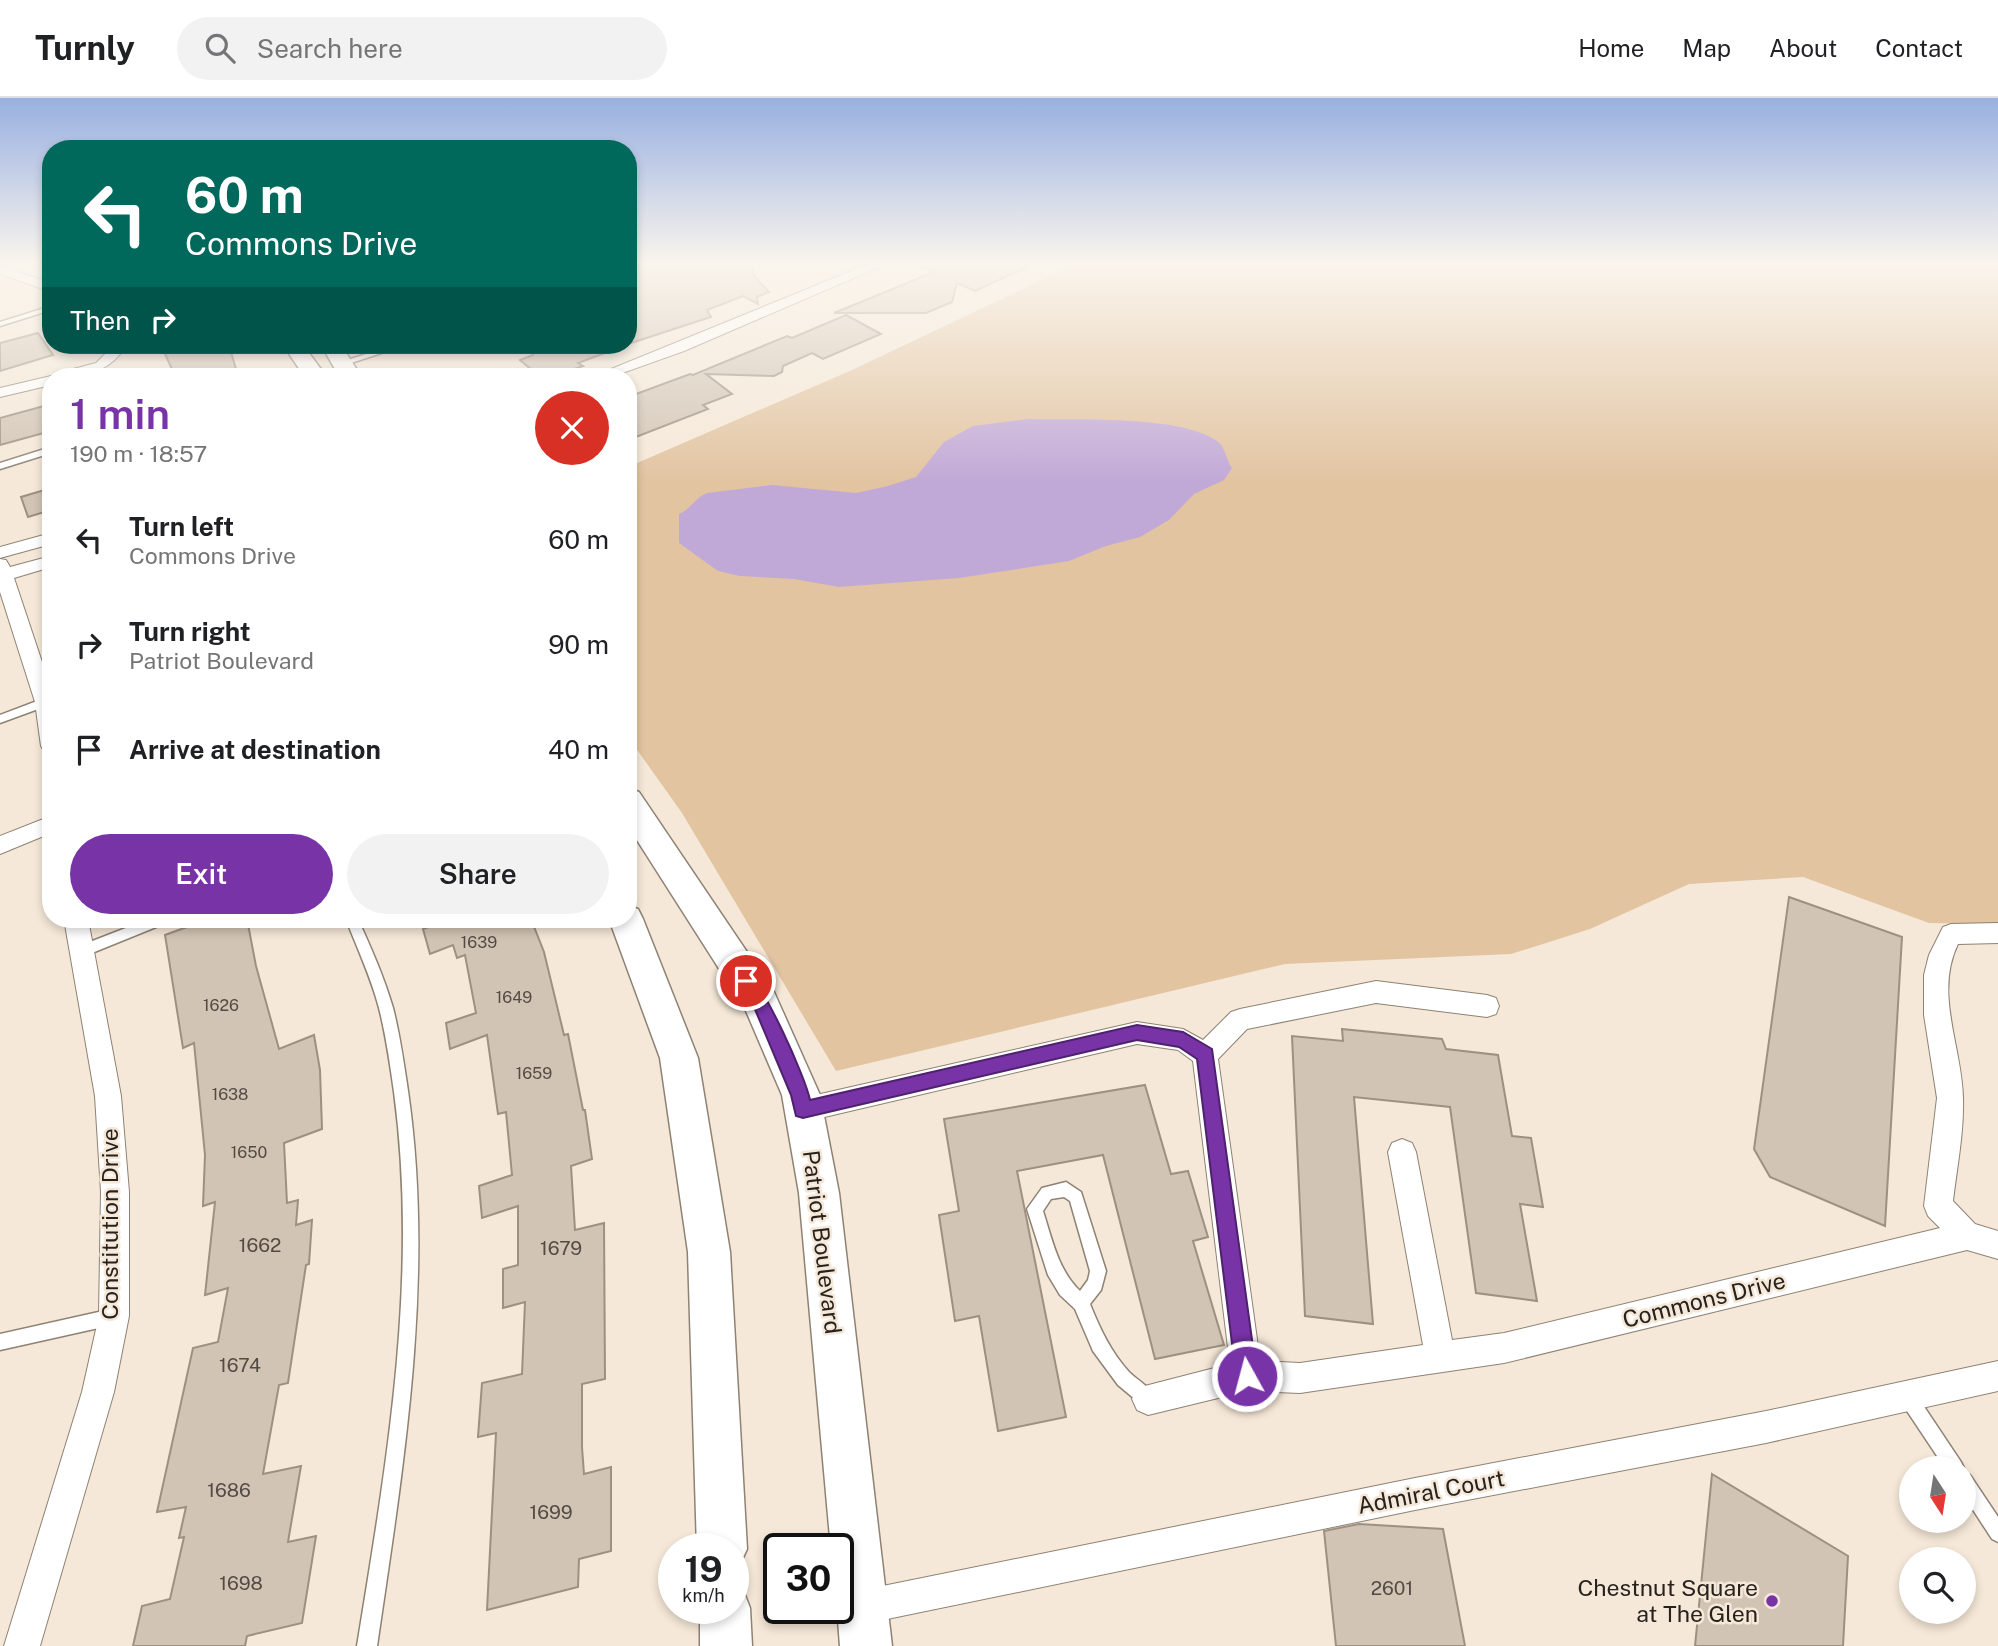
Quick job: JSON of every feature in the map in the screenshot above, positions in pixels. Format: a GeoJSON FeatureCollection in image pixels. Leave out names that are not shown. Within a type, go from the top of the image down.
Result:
{"type":"FeatureCollection","features":[{"type":"Feature","properties":{"kind":"main road","name":"Patriot Boulevard"},"geometry":{"type":"LineString","coordinates":[[637,814],[761,1003],[800,1095],[819,1193],[864,1627]]}},
{"type":"Feature","properties":{"kind":"main road"},"geometry":{"type":"LineString","coordinates":[[629,928],[679,1058],[707,1238],[721,1533]]}},
{"type":"Feature","properties":{"kind":"main road"},"geometry":{"type":"LineString","coordinates":[[725,1624],[726,1646]]}},
{"type":"Feature","properties":{"kind":"street"},"geometry":{"type":"LineString","coordinates":[[623,368],[705,337]]}},
{"type":"Feature","properties":{"kind":"street"},"geometry":{"type":"LineString","coordinates":[[93,368],[101,366],[109,354]]}},
{"type":"Feature","properties":{"kind":"street"},"geometry":{"type":"LineString","coordinates":[[0,393],[42,382]]}},
{"type":"Feature","properties":{"kind":"street"},"geometry":{"type":"LineString","coordinates":[[0,553],[42,541]]}},
{"type":"Feature","properties":{"kind":"street"},"geometry":{"type":"LineString","coordinates":[[42,563],[2,570],[7,609],[42,692]]}},
{"type":"Feature","properties":{"kind":"street"},"geometry":{"type":"LineString","coordinates":[[0,845],[42,828]]}},
{"type":"Feature","properties":{"kind":"street","name":"Constitution Drive"},"geometry":{"type":"LineString","coordinates":[[22,1646],[98,1392],[114,1316],[115,1192],[108,1096],[78,928]]}},
{"type":"Feature","properties":{"kind":"street","name":"Commons Drive"},"geometry":{"type":"LineString","coordinates":[[1998,933],[1951,934],[1939,954],[1933,987],[1950,1098],[1938,1206],[1967,1236],[1998,1245]]}},
{"type":"Feature","properties":{"kind":"street"},"geometry":{"type":"LineString","coordinates":[[1206,1055],[1240,1020],[1376,992],[1487,1006]]}},
{"type":"Feature","properties":{"kind":"street"},"geometry":{"type":"LineString","coordinates":[[803,1110],[1137,1033],[1183,1040],[1206,1055],[1247,1376]]}},
{"type":"Feature","properties":{"kind":"street"},"geometry":{"type":"LineString","coordinates":[[1402,1152],[1440,1357]]}},
{"type":"Feature","properties":{"kind":"street","name":"Commons Drive"},"geometry":{"type":"LineString","coordinates":[[1148,1399],[1247,1376],[1300,1378],[1504,1348],[1967,1236]]}},
{"type":"Feature","properties":{"kind":"street","name":"Admiral Court"},"geometry":{"type":"LineString","coordinates":[[864,1627],[1415,1494],[1766,1427],[1998,1376]]}},
{"type":"Feature","properties":{"kind":"lane"},"geometry":{"type":"LineString","coordinates":[[341,361],[368,354]]}},
{"type":"Feature","properties":{"kind":"lane"},"geometry":{"type":"LineString","coordinates":[[0,466],[42,453]]}},
{"type":"Feature","properties":{"kind":"lane"},"geometry":{"type":"LineString","coordinates":[[0,719],[42,703]]}},
{"type":"Feature","properties":{"kind":"lane"},"geometry":{"type":"LineString","coordinates":[[82,951],[140,928]]}},
{"type":"Feature","properties":{"kind":"lane"},"geometry":{"type":"LineString","coordinates":[[356,928],[384,999],[405,1111],[411,1212],[408,1336],[390,1496],[367,1646]]}},
{"type":"Feature","properties":{"kind":"lane"},"geometry":{"type":"LineString","coordinates":[[1081,1303],[1095,1284],[1098,1270],[1080,1209],[1076,1197],[1066,1189],[1047,1193],[1035,1209],[1054,1269],[1066,1289],[1081,1303],[1099,1345],[1124,1379],[1148,1399]]}},
{"type":"Feature","properties":{"kind":"lane"},"geometry":{"type":"LineString","coordinates":[[0,1342],[114,1316]]}},
{"type":"Feature","properties":{"kind":"lane"},"geometry":{"type":"LineString","coordinates":[[1907,1396],[1947,1456]]}},
{"type":"Feature","properties":{"kind":"lane"},"geometry":{"type":"LineString","coordinates":[[1976,1499],[1998,1533]]}},
{"type":"Feature","properties":{"kind":"shaded area"},"geometry":{"type":"Polygon","coordinates":[[[921,337],[1998,337],[1998,924],[1929,923],[1803,877],[1689,884],[1590,929],[1511,954],[1285,964],[836,1071],[682,813],[637,750],[637,463],[921,337]]]}},
{"type":"Feature","properties":{"kind":"shaded area"},"geometry":{"type":"Polygon","coordinates":[[[1028,419],[1126,421],[1179,427],[1217,441],[1223,447],[1232,468],[1224,480],[1194,494],[1169,520],[1140,537],[1106,546],[1069,561],[959,578],[839,587],[794,579],[740,576],[718,571],[679,543],[679,514],[707,493],[772,485],[856,493],[888,486],[916,477],[944,442],[973,426],[1028,419]]]}},
{"type":"Feature","properties":{"kind":"building"},"geometry":{"type":"Polygon","coordinates":[[[22,337],[41,337],[42,354],[53,355],[0,371],[0,343],[22,337]]]}},
{"type":"Feature","properties":{"kind":"building"},"geometry":{"type":"Polygon","coordinates":[[[784,337],[873,337],[823,359],[812,353],[783,366],[782,372],[774,376],[706,374],[732,394],[703,405],[708,409],[637,437],[637,394],[693,375],[784,337]]]}},
{"type":"Feature","properties":{"kind":"building"},"geometry":{"type":"Polygon","coordinates":[[[165,354],[232,354],[236,368],[171,368],[165,354]]]}},
{"type":"Feature","properties":{"kind":"building"},"geometry":{"type":"Polygon","coordinates":[[[602,354],[578,363],[583,366],[577,368],[530,368],[520,360],[533,355],[602,354]]]}},
{"type":"Feature","properties":{"kind":"building"},"geometry":{"type":"Polygon","coordinates":[[[42,406],[42,433],[0,445],[0,418],[42,406]]]}},
{"type":"Feature","properties":{"kind":"building"},"geometry":{"type":"Polygon","coordinates":[[[42,491],[42,513],[28,517],[21,497],[42,491]]]}},
{"type":"Feature","properties":{"kind":"building"},"geometry":{"type":"Polygon","coordinates":[[[1789,897],[1902,937],[1885,1226],[1770,1177],[1754,1149],[1789,897]]]}},
{"type":"Feature","properties":{"kind":"building"},"geometry":{"type":"Polygon","coordinates":[[[184,928],[249,928],[256,966],[279,1049],[314,1035],[320,1070],[322,1129],[284,1143],[287,1203],[298,1200],[296,1225],[312,1220],[309,1264],[306,1265],[288,1383],[279,1385],[263,1474],[301,1466],[288,1542],[316,1536],[302,1623],[247,1636],[245,1646],[133,1646],[142,1606],[170,1599],[184,1537],[179,1538],[186,1507],[157,1512],[193,1348],[218,1342],[228,1288],[205,1295],[215,1202],[203,1206],[205,1155],[194,1043],[183,1048],[165,935],[184,928]]]}},
{"type":"Feature","properties":{"kind":"building"},"geometry":{"type":"Polygon","coordinates":[[[535,928],[544,952],[564,1035],[568,1034],[585,1110],[592,1159],[571,1166],[575,1230],[604,1223],[605,1379],[582,1384],[582,1447],[584,1474],[611,1467],[611,1551],[579,1559],[578,1587],[487,1610],[496,1433],[478,1437],[482,1383],[522,1374],[525,1302],[503,1308],[503,1269],[518,1265],[518,1206],[482,1218],[479,1186],[512,1175],[506,1112],[498,1114],[487,1035],[450,1049],[446,1023],[476,1013],[465,955],[457,958],[453,945],[430,954],[423,929],[535,928]]]}},
{"type":"Feature","properties":{"kind":"building"},"geometry":{"type":"Polygon","coordinates":[[[1342,1029],[1442,1039],[1446,1049],[1498,1055],[1512,1136],[1531,1138],[1543,1207],[1520,1204],[1537,1301],[1476,1293],[1450,1107],[1354,1097],[1373,1324],[1305,1316],[1292,1036],[1343,1041],[1342,1029]]]}},
{"type":"Feature","properties":{"kind":"building"},"geometry":{"type":"Polygon","coordinates":[[[1145,1085],[1171,1174],[1188,1171],[1208,1237],[1193,1241],[1224,1345],[1155,1359],[1103,1155],[1017,1171],[1066,1417],[998,1431],[979,1316],[955,1321],[939,1215],[959,1211],[944,1119],[1145,1085]]]}},
{"type":"Feature","properties":{"kind":"building","name":"Chestnut Square at The Glen"},"geometry":{"type":"Polygon","coordinates":[[[1712,1474],[1848,1556],[1843,1646],[1695,1646],[1712,1474]]]}},
{"type":"Feature","properties":{"kind":"building"},"geometry":{"type":"Polygon","coordinates":[[[1359,1524],[1443,1529],[1465,1646],[1336,1646],[1324,1531],[1359,1524]]]}},
{"type":"Feature","properties":{"kind":"place","name":"Chestnut Square at The Glen"},"geometry":{"type":"Point","coordinates":[1772,1601]}},
{"type":"Feature","properties":{"kind":"route"},"geometry":{"type":"LineString","coordinates":[[746,981],[761,1003],[800,1095],[803,1110],[1137,1033],[1183,1040],[1206,1055],[1247,1376]]}}]}
